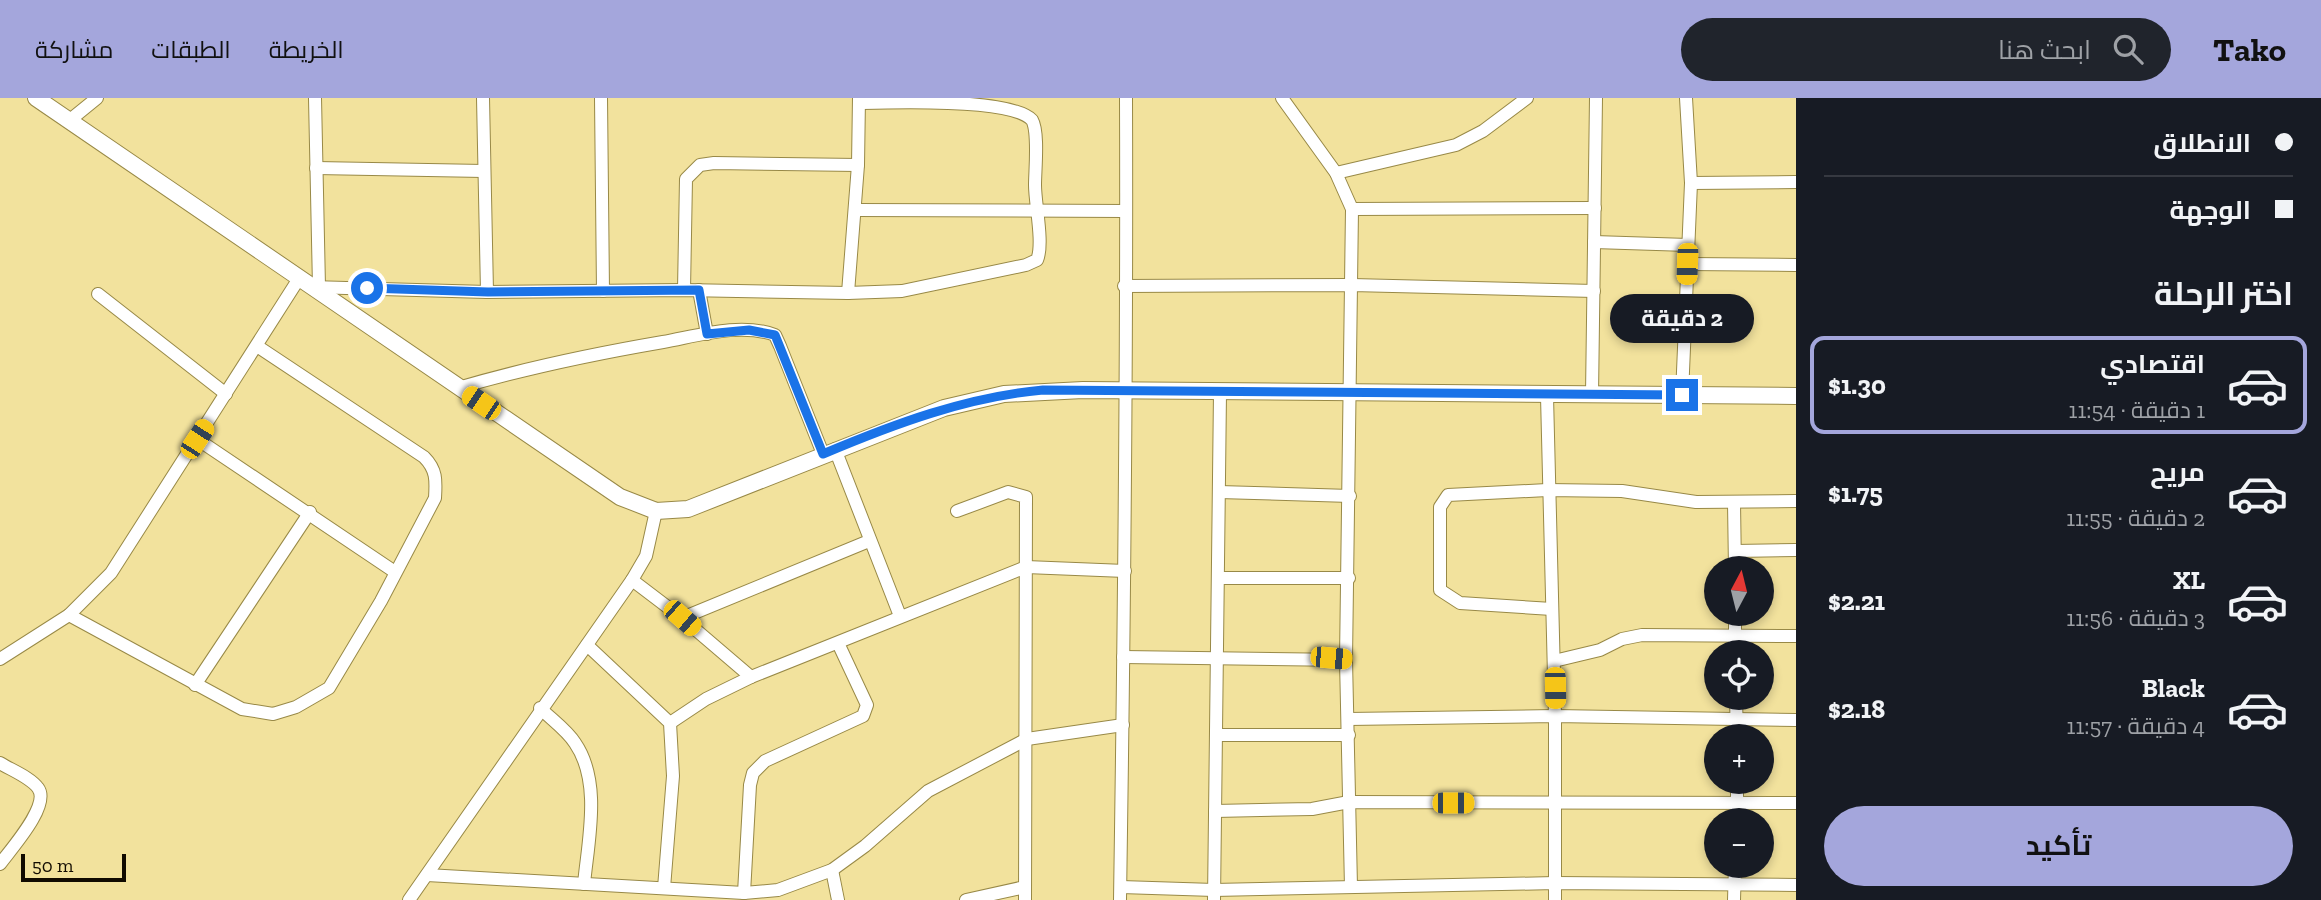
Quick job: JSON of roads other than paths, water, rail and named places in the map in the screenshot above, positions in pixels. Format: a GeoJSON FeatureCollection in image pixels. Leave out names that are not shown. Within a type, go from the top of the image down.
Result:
{"type":"FeatureCollection","features":[{"type":"Feature","properties":{"kind":"main road"},"geometry":{"type":"LineString","coordinates":[[36,98],[620,497],[656,511],[688,509],[829,452],[973,399],[1043,390],[1796,396]]}},
{"type":"Feature","properties":{"kind":"street"},"geometry":{"type":"LineString","coordinates":[[70,120],[97,98]]}},
{"type":"Feature","properties":{"kind":"street"},"geometry":{"type":"LineString","coordinates":[[0,659],[69,615],[111,573],[257,346],[309,285],[316,168],[315,98]]}},
{"type":"Feature","properties":{"kind":"street"},"geometry":{"type":"LineString","coordinates":[[483,98],[488,292]]}},
{"type":"Feature","properties":{"kind":"street"},"geometry":{"type":"LineString","coordinates":[[601,98],[603,291]]}},
{"type":"Feature","properties":{"kind":"street"},"geometry":{"type":"LineString","coordinates":[[1126,98],[1124,286],[1127,391],[1121,893],[1214,895],[1351,887],[1555,883],[1796,885]]}},
{"type":"Feature","properties":{"kind":"street"},"geometry":{"type":"LineString","coordinates":[[1283,98],[1336,173],[1352,209],[1352,393],[1346,660],[1351,887]]}},
{"type":"Feature","properties":{"kind":"street"},"geometry":{"type":"LineString","coordinates":[[1336,173],[1456,145],[1483,131],[1527,98]]}},
{"type":"Feature","properties":{"kind":"street"},"geometry":{"type":"LineString","coordinates":[[1592,395],[1595,98]]}},
{"type":"Feature","properties":{"kind":"street"},"geometry":{"type":"LineString","coordinates":[[1682,395],[1691,183],[1686,98]]}},
{"type":"Feature","properties":{"kind":"street"},"geometry":{"type":"LineString","coordinates":[[309,285],[488,292],[699,290],[848,293],[902,291],[1026,265],[1037,260],[1040,252],[1035,213],[1033,121],[1023,112],[999,102],[859,100],[856,210],[848,293]]}},
{"type":"Feature","properties":{"kind":"street"},"geometry":{"type":"LineString","coordinates":[[684,290],[685,179],[695,169],[713,163],[858,165]]}},
{"type":"Feature","properties":{"kind":"street"},"geometry":{"type":"LineString","coordinates":[[316,168],[484,171]]}},
{"type":"Feature","properties":{"kind":"street"},"geometry":{"type":"LineString","coordinates":[[1691,183],[1796,182]]}},
{"type":"Feature","properties":{"kind":"street"},"geometry":{"type":"LineString","coordinates":[[1352,209],[1595,208]]}},
{"type":"Feature","properties":{"kind":"street"},"geometry":{"type":"LineString","coordinates":[[856,210],[1035,213],[1126,211]]}},
{"type":"Feature","properties":{"kind":"street"},"geometry":{"type":"LineString","coordinates":[[1594,242],[1688,245]]}},
{"type":"Feature","properties":{"kind":"street"},"geometry":{"type":"LineString","coordinates":[[1687,264],[1796,265]]}},
{"type":"Feature","properties":{"kind":"street"},"geometry":{"type":"LineString","coordinates":[[1124,286],[1353,285],[1594,291]]}},
{"type":"Feature","properties":{"kind":"street"},"geometry":{"type":"LineString","coordinates":[[699,290],[707,334]]}},
{"type":"Feature","properties":{"kind":"street"},"geometry":{"type":"LineString","coordinates":[[98,294],[226,394]]}},
{"type":"Feature","properties":{"kind":"street"},"geometry":{"type":"LineString","coordinates":[[458,388],[537,365],[707,334],[749,330],[775,335],[869,541],[900,616]]}},
{"type":"Feature","properties":{"kind":"street"},"geometry":{"type":"LineString","coordinates":[[69,615],[242,709],[274,714],[296,707],[329,688],[382,601],[435,498],[436,480],[433,466],[424,457],[257,346]]}},
{"type":"Feature","properties":{"kind":"street"},"geometry":{"type":"LineString","coordinates":[[1214,895],[1220,393]]}},
{"type":"Feature","properties":{"kind":"street"},"geometry":{"type":"LineString","coordinates":[[1547,396],[1547,490],[1555,716],[1555,900]]}},
{"type":"Feature","properties":{"kind":"street"},"geometry":{"type":"LineString","coordinates":[[197,439],[310,512],[395,572]]}},
{"type":"Feature","properties":{"kind":"street"},"geometry":{"type":"LineString","coordinates":[[1552,609],[1460,603],[1440,590],[1440,508],[1448,495],[1547,490],[1622,491],[1696,502],[1796,501]]}},
{"type":"Feature","properties":{"kind":"street"},"geometry":{"type":"LineString","coordinates":[[957,511],[1008,492],[1026,497],[1025,894],[966,900]]}},
{"type":"Feature","properties":{"kind":"street"},"geometry":{"type":"LineString","coordinates":[[1219,492],[1350,496]]}},
{"type":"Feature","properties":{"kind":"street"},"geometry":{"type":"LineString","coordinates":[[1734,503],[1735,556]]}},
{"type":"Feature","properties":{"kind":"street"},"geometry":{"type":"LineString","coordinates":[[409,900],[540,708],[632,580],[646,556],[656,511]]}},
{"type":"Feature","properties":{"kind":"street"},"geometry":{"type":"LineString","coordinates":[[195,685],[310,512]]}},
{"type":"Feature","properties":{"kind":"street"},"geometry":{"type":"LineString","coordinates":[[682,618],[869,541]]}},
{"type":"Feature","properties":{"kind":"street"},"geometry":{"type":"LineString","coordinates":[[1735,551],[1796,550]]}},
{"type":"Feature","properties":{"kind":"street"},"geometry":{"type":"LineString","coordinates":[[670,723],[706,699],[751,677],[1026,566],[1125,571]]}},
{"type":"Feature","properties":{"kind":"street"},"geometry":{"type":"LineString","coordinates":[[1218,578],[1349,578]]}},
{"type":"Feature","properties":{"kind":"street"},"geometry":{"type":"LineString","coordinates":[[632,580],[682,618],[751,677]]}},
{"type":"Feature","properties":{"kind":"street"},"geometry":{"type":"LineString","coordinates":[[1735,626],[1735,640]]}},
{"type":"Feature","properties":{"kind":"street"},"geometry":{"type":"LineString","coordinates":[[1554,661],[1600,650],[1622,639],[1642,635],[1796,636]]}},
{"type":"Feature","properties":{"kind":"street"},"geometry":{"type":"LineString","coordinates":[[744,893],[753,773],[765,761],[863,716],[867,705],[838,643]]}},
{"type":"Feature","properties":{"kind":"street"},"geometry":{"type":"LineString","coordinates":[[587,645],[670,723],[673,776],[664,888]]}},
{"type":"Feature","properties":{"kind":"street"},"geometry":{"type":"LineString","coordinates":[[1124,657],[1346,660]]}},
{"type":"Feature","properties":{"kind":"street"},"geometry":{"type":"LineString","coordinates":[[540,708],[575,743],[588,770],[590,809],[584,884]]}},
{"type":"Feature","properties":{"kind":"street"},"geometry":{"type":"LineString","coordinates":[[1737,710],[1737,724]]}},
{"type":"Feature","properties":{"kind":"street"},"geometry":{"type":"LineString","coordinates":[[1348,719],[1555,716],[1796,720]]}},
{"type":"Feature","properties":{"kind":"street"},"geometry":{"type":"LineString","coordinates":[[427,876],[744,893],[778,890],[832,870],[865,846],[928,791],[1027,739],[1123,724]]}},
{"type":"Feature","properties":{"kind":"street"},"geometry":{"type":"LineString","coordinates":[[1216,735],[1349,735]]}},
{"type":"Feature","properties":{"kind":"street"},"geometry":{"type":"LineString","coordinates":[[0,763],[37,786],[42,796],[40,807],[0,864]]}},
{"type":"Feature","properties":{"kind":"street"},"geometry":{"type":"LineString","coordinates":[[1737,794],[1737,808]]}},
{"type":"Feature","properties":{"kind":"street"},"geometry":{"type":"LineString","coordinates":[[1215,811],[1312,809],[1349,803],[1796,803]]}},
{"type":"Feature","properties":{"kind":"street"},"geometry":{"type":"LineString","coordinates":[[832,870],[838,900]]}},
{"type":"Feature","properties":{"kind":"street"},"geometry":{"type":"LineString","coordinates":[[1734,900],[1735,878]]}}]}
